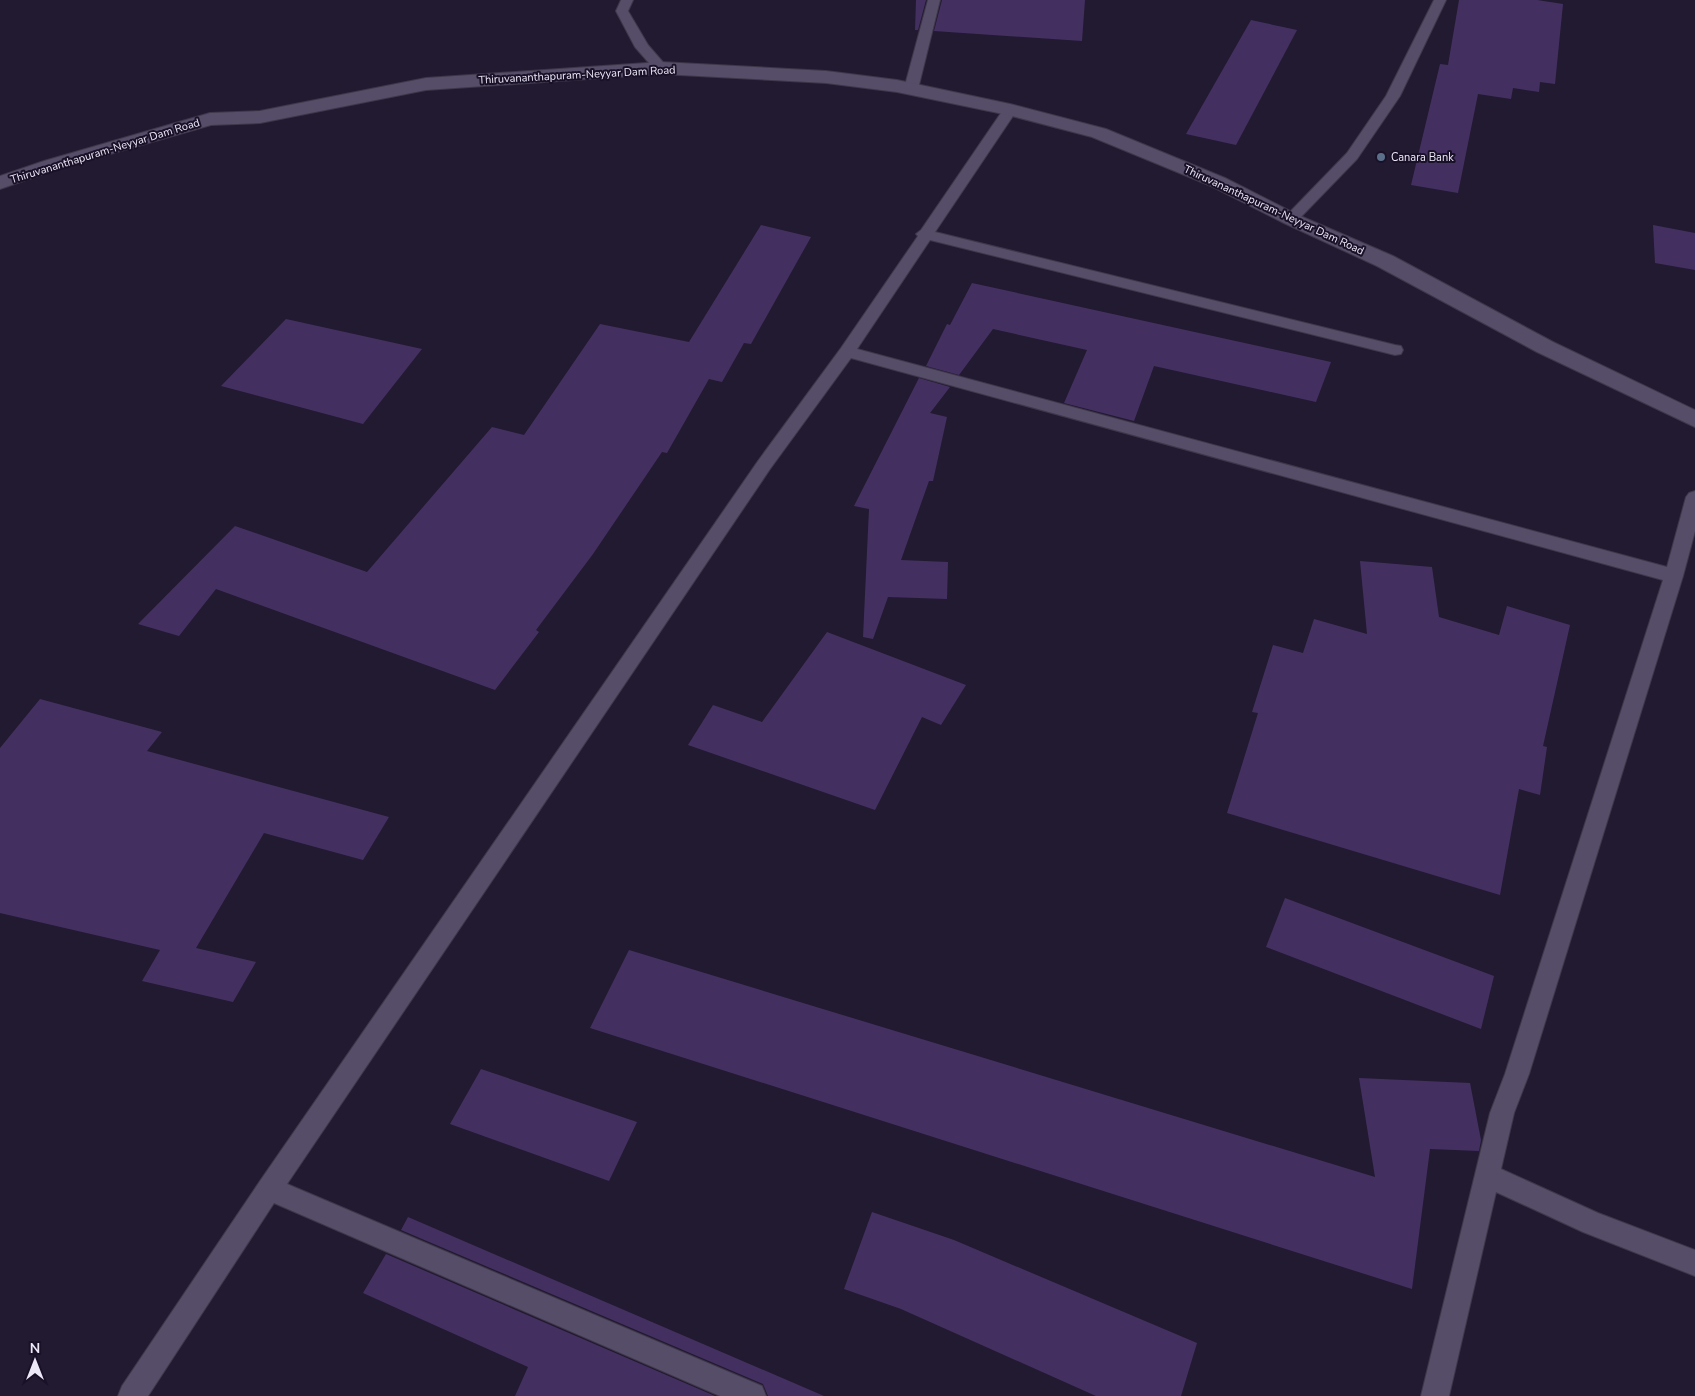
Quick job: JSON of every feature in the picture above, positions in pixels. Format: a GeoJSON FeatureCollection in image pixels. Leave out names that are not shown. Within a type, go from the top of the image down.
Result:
{"type":"FeatureCollection","features":[{"type":"Feature","properties":{"kind":"main road","name":"Thiruvananthapuram-Neyyar Dam Road"},"geometry":{"type":"LineString","coordinates":[[0,184],[51,165],[210,119],[260,118],[426,84],[661,68],[826,77],[911,89],[1010,110],[1099,133],[1218,182],[1291,219],[1385,261],[1545,347],[1695,419]]}},
{"type":"Feature","properties":{"kind":"lane"},"geometry":{"type":"LineString","coordinates":[[627,0],[622,11],[642,47],[661,68]]}},
{"type":"Feature","properties":{"kind":"lane"},"geometry":{"type":"LineString","coordinates":[[911,89],[934,0]]}},
{"type":"Feature","properties":{"kind":"lane"},"geometry":{"type":"LineString","coordinates":[[1291,219],[1352,156],[1393,96],[1440,0]]}},
{"type":"Feature","properties":{"kind":"lane"},"geometry":{"type":"LineString","coordinates":[[132,1396],[269,1189],[764,464],[847,352],[924,234],[1010,110]]}},
{"type":"Feature","properties":{"kind":"lane"},"geometry":{"type":"LineString","coordinates":[[924,234],[1394,350]]}},
{"type":"Feature","properties":{"kind":"lane"},"geometry":{"type":"LineString","coordinates":[[847,352],[1674,576]]}},
{"type":"Feature","properties":{"kind":"lane"},"geometry":{"type":"LineString","coordinates":[[1435,1396],[1502,1114],[1520,1064],[1674,576],[1695,497]]}},
{"type":"Feature","properties":{"kind":"lane"},"geometry":{"type":"LineString","coordinates":[[1486,1175],[1592,1223],[1695,1263]]}},
{"type":"Feature","properties":{"kind":"lane"},"geometry":{"type":"LineString","coordinates":[[269,1189],[752,1396]]}},
{"type":"Feature","properties":{"kind":"building"},"geometry":{"type":"Polygon","coordinates":[[[916,0],[926,0],[918,30],[915,30],[916,0]]]}},
{"type":"Feature","properties":{"kind":"building"},"geometry":{"type":"Polygon","coordinates":[[[942,0],[1085,0],[1082,41],[934,31],[942,0]]]}},
{"type":"Feature","properties":{"kind":"building"},"geometry":{"type":"Polygon","coordinates":[[[1459,0],[1537,0],[1563,4],[1555,84],[1540,82],[1539,92],[1513,88],[1511,99],[1478,94],[1458,193],[1411,185],[1440,64],[1448,65],[1459,0]]]}},
{"type":"Feature","properties":{"kind":"building"},"geometry":{"type":"Polygon","coordinates":[[[1251,20],[1297,30],[1236,145],[1186,134],[1251,20]]]}},
{"type":"Feature","properties":{"kind":"building"},"geometry":{"type":"Polygon","coordinates":[[[761,225],[811,237],[751,344],[744,343],[722,382],[709,379],[667,453],[662,452],[593,554],[536,630],[539,632],[495,690],[216,589],[179,636],[138,624],[235,526],[367,572],[492,427],[524,435],[600,324],[689,342],[761,225]]]}},
{"type":"Feature","properties":{"kind":"building"},"geometry":{"type":"Polygon","coordinates":[[[1653,225],[1695,233],[1695,270],[1655,263],[1653,225]]]}},
{"type":"Feature","properties":{"kind":"building"},"geometry":{"type":"Polygon","coordinates":[[[972,283],[1331,362],[1316,402],[1154,366],[1134,421],[1064,403],[1087,350],[993,329],[959,375],[926,366],[947,324],[950,325],[972,283]]]}},
{"type":"Feature","properties":{"kind":"building"},"geometry":{"type":"Polygon","coordinates":[[[286,319],[422,349],[363,424],[221,386],[286,319]]]}},
{"type":"Feature","properties":{"kind":"building"},"geometry":{"type":"Polygon","coordinates":[[[919,378],[950,387],[930,413],[947,417],[933,481],[929,481],[901,560],[948,562],[947,599],[888,597],[873,639],[863,637],[869,509],[854,506],[919,378]]]}},
{"type":"Feature","properties":{"kind":"building"},"geometry":{"type":"Polygon","coordinates":[[[1360,561],[1432,567],[1439,617],[1499,635],[1507,606],[1570,625],[1543,746],[1547,747],[1540,795],[1519,789],[1500,895],[1227,813],[1258,713],[1252,712],[1273,645],[1303,653],[1314,619],[1367,634],[1360,561]]]}},
{"type":"Feature","properties":{"kind":"building"},"geometry":{"type":"Polygon","coordinates":[[[827,632],[966,685],[941,725],[922,717],[875,810],[688,745],[713,705],[762,722],[827,632]]]}},
{"type":"Feature","properties":{"kind":"building"},"geometry":{"type":"Polygon","coordinates":[[[40,699],[162,732],[147,751],[389,817],[363,860],[264,833],[196,948],[256,962],[233,1002],[142,981],[160,950],[0,913],[0,748],[40,699]]]}},
{"type":"Feature","properties":{"kind":"building"},"geometry":{"type":"Polygon","coordinates":[[[1285,898],[1494,976],[1481,1029],[1266,947],[1285,898]]]}},
{"type":"Feature","properties":{"kind":"building"},"geometry":{"type":"Polygon","coordinates":[[[629,950],[1375,1177],[1359,1078],[1470,1083],[1481,1140],[1479,1151],[1430,1149],[1412,1289],[590,1028],[629,950]]]}},
{"type":"Feature","properties":{"kind":"building"},"geometry":{"type":"Polygon","coordinates":[[[481,1069],[637,1122],[609,1181],[450,1124],[481,1069]]]}},
{"type":"Feature","properties":{"kind":"building"},"geometry":{"type":"Polygon","coordinates":[[[872,1212],[954,1240],[1197,1343],[1181,1396],[1096,1396],[901,1309],[844,1289],[872,1212]]]}},
{"type":"Feature","properties":{"kind":"building"},"geometry":{"type":"Polygon","coordinates":[[[408,1217],[824,1396],[768,1396],[763,1384],[401,1230],[408,1217]]]}},
{"type":"Feature","properties":{"kind":"building"},"geometry":{"type":"Polygon","coordinates":[[[386,1254],[715,1396],[515,1396],[528,1367],[363,1293],[386,1254]]]}},
{"type":"Feature","properties":{"kind":"place","name":"Canara Bank"},"geometry":{"type":"Point","coordinates":[1381,157]}}]}
